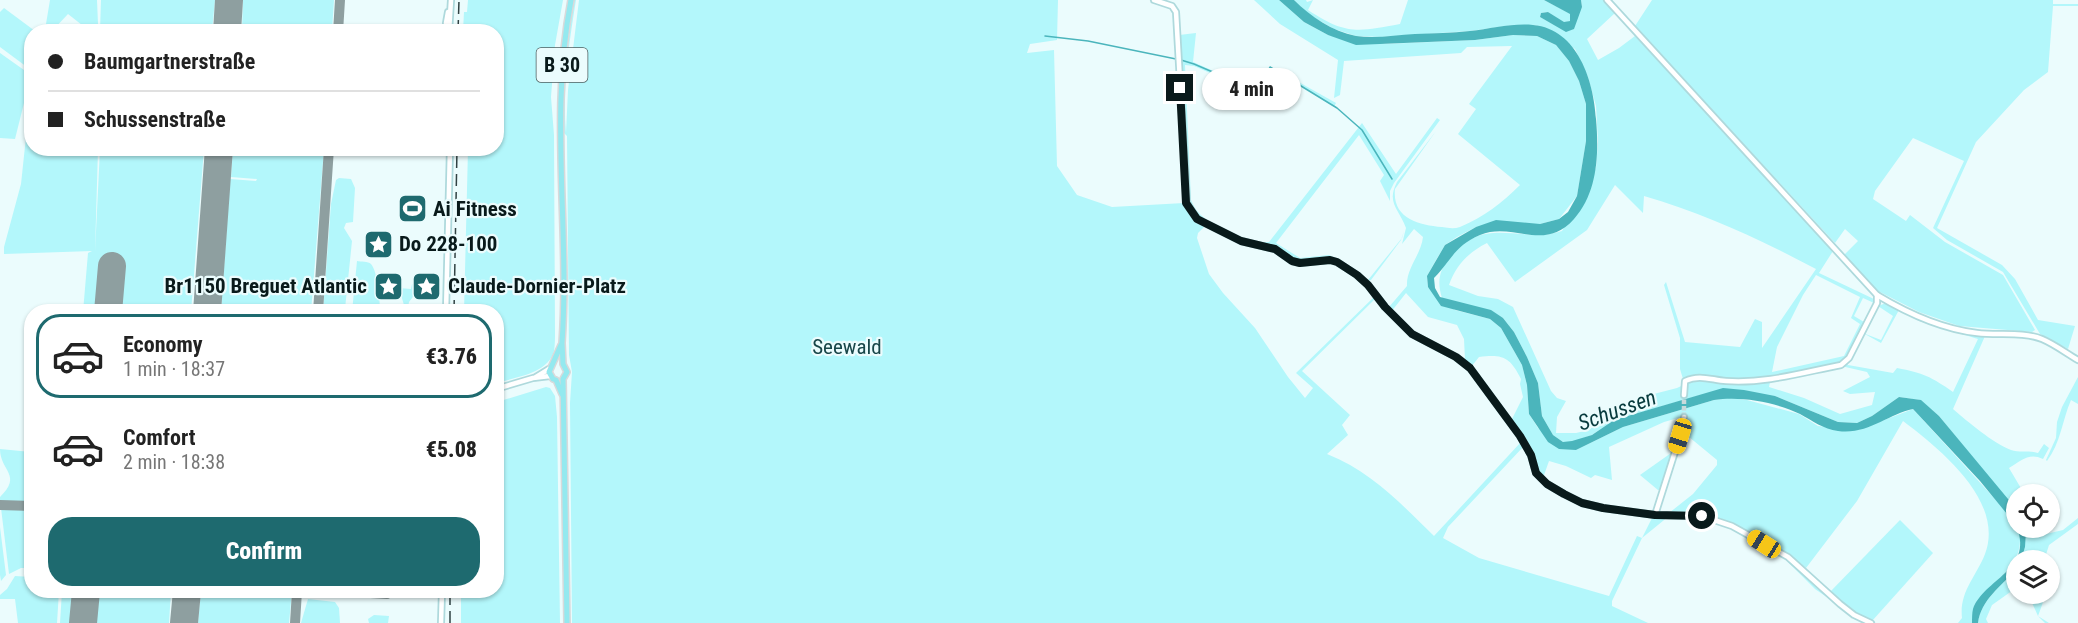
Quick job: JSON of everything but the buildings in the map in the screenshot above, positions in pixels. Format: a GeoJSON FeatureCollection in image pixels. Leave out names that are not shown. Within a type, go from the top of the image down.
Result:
{"type":"FeatureCollection","features":[{"type":"Feature","properties":{"kind":"main road","name":"B 30"},"geometry":{"type":"LineString","coordinates":[[567,623],[563,379],[567,372],[563,364],[562,343],[561,130],[563,54],[571,0]]}},
{"type":"Feature","properties":{"kind":"main road","name":"B 30"},"geometry":{"type":"LineString","coordinates":[[550,372],[562,343]]}},
{"type":"Feature","properties":{"kind":"main road"},"geometry":{"type":"LineString","coordinates":[[554,363],[563,364]]}},
{"type":"Feature","properties":{"kind":"main road"},"geometry":{"type":"LineString","coordinates":[[550,372],[556,380],[563,379]]}},
{"type":"Feature","properties":{"kind":"main road","name":"B 30"},"geometry":{"type":"LineString","coordinates":[[556,380],[564,398]]}},
{"type":"Feature","properties":{"kind":"street"},"geometry":{"type":"LineString","coordinates":[[1154,0],[1172,6],[1176,12],[1186,203],[1197,219],[1241,241],[1275,249],[1292,261],[1306,263],[1330,260],[1345,266],[1368,285],[1385,307],[1412,334],[1456,357],[1470,368],[1520,436],[1531,455],[1536,473],[1564,494],[1582,503],[1603,508],[1655,515],[1702,516],[1732,526],[1788,557],[1840,604],[1854,615],[1871,623]]}},
{"type":"Feature","properties":{"kind":"street"},"geometry":{"type":"LineString","coordinates":[[1607,0],[1877,295],[1914,315],[1944,327],[1976,333],[2028,336],[2040,339],[2078,360]]}},
{"type":"Feature","properties":{"kind":"street"},"geometry":{"type":"LineString","coordinates":[[449,24],[451,2]]}},
{"type":"Feature","properties":{"kind":"street"},"geometry":{"type":"LineString","coordinates":[[446,304],[450,156]]}},
{"type":"Feature","properties":{"kind":"street"},"geometry":{"type":"LineString","coordinates":[[1684,395],[1685,381],[1697,377],[1725,381],[1755,380],[1777,378],[1841,364],[1849,358],[1877,303],[1877,295]]}},
{"type":"Feature","properties":{"kind":"street"},"geometry":{"type":"LineString","coordinates":[[1877,303],[1886,301]]}},
{"type":"Feature","properties":{"kind":"street"},"geometry":{"type":"LineString","coordinates":[[504,387],[550,372]]}},
{"type":"Feature","properties":{"kind":"street"},"geometry":{"type":"LineString","coordinates":[[1655,515],[1684,417]]}},
{"type":"Feature","properties":{"kind":"street"},"geometry":{"type":"LineString","coordinates":[[441,623],[442,598]]}},
{"type":"Feature","properties":{"kind":"green space"},"geometry":{"type":"Polygon","coordinates":[[[50,0],[97,0],[98,24],[81,24],[68,14],[59,24],[46,24],[50,0]]]}},
{"type":"Feature","properties":{"kind":"green space"},"geometry":{"type":"Polygon","coordinates":[[[101,0],[215,0],[213,24],[100,24],[101,0]]]}},
{"type":"Feature","properties":{"kind":"green space"},"geometry":{"type":"Polygon","coordinates":[[[243,0],[334,0],[332,24],[242,24],[243,0]]]}},
{"type":"Feature","properties":{"kind":"green space"},"geometry":{"type":"Polygon","coordinates":[[[468,0],[563,0],[555,45],[551,97],[554,135],[554,351],[551,359],[538,370],[504,381],[504,304],[464,304],[468,156],[504,156],[504,24],[463,24],[464,12],[467,12],[468,0]]]}},
{"type":"Feature","properties":{"kind":"green space","name":"Seewald"},"geometry":{"type":"Polygon","coordinates":[[[574,0],[576,0],[566,83],[566,133],[568,90],[579,0],[1058,0],[1057,40],[1030,44],[1027,53],[1054,50],[1057,166],[1077,195],[1112,207],[1184,203],[1195,220],[1205,226],[1198,233],[1197,238],[1209,274],[1255,328],[1305,398],[1313,388],[1296,373],[1375,296],[1376,298],[1302,371],[1350,415],[1342,425],[1348,435],[1327,454],[1372,479],[1434,536],[1521,442],[1524,446],[1448,527],[1443,538],[1479,558],[1609,596],[1637,536],[1642,538],[1612,601],[1612,606],[1648,623],[572,623],[570,403],[572,372],[569,355],[567,136],[564,133],[564,116],[566,66],[574,0]]]}},
{"type":"Feature","properties":{"kind":"green space"},"geometry":{"type":"Polygon","coordinates":[[[1254,0],[1279,0],[1304,22],[1328,35],[1385,44],[1475,40],[1513,35],[1537,36],[1556,45],[1569,61],[1579,81],[1586,104],[1586,141],[1577,196],[1559,219],[1540,224],[1476,227],[1457,237],[1445,245],[1436,260],[1427,276],[1428,287],[1455,310],[1490,319],[1501,328],[1522,365],[1527,385],[1529,414],[1538,428],[1576,450],[1623,427],[1714,400],[1729,398],[1747,400],[1799,414],[1818,426],[1858,430],[1913,409],[2006,511],[2006,538],[2020,538],[2019,550],[2006,550],[2006,572],[1980,599],[1974,610],[1972,623],[1958,623],[1962,618],[1966,592],[1985,554],[1989,534],[1986,515],[1978,496],[1950,461],[1903,421],[1857,501],[1806,568],[1772,545],[1731,524],[1706,515],[1669,513],[1693,494],[1717,465],[1717,460],[1683,432],[1685,416],[1664,422],[1609,447],[1612,480],[1595,475],[1591,478],[1549,461],[1543,478],[1539,473],[1531,448],[1511,421],[1523,397],[1521,379],[1513,366],[1500,357],[1487,356],[1479,357],[1471,367],[1465,360],[1464,339],[1457,325],[1428,317],[1406,293],[1391,312],[1371,284],[1389,307],[1407,286],[1407,279],[1420,250],[1423,237],[1414,229],[1402,244],[1406,228],[1393,201],[1394,189],[1436,131],[1395,189],[1398,207],[1408,218],[1433,226],[1460,227],[1492,209],[1520,185],[1458,134],[1476,109],[1469,104],[1512,46],[1467,47],[1461,53],[1344,61],[1340,95],[1334,98],[1338,60],[1280,24],[1254,0]]]}},
{"type":"Feature","properties":{"kind":"green space"},"geometry":{"type":"Polygon","coordinates":[[[1294,0],[1306,0],[1307,2],[1313,0],[1308,10],[1321,18],[1342,28],[1362,30],[1400,24],[1408,0],[1544,0],[1571,14],[1570,21],[1564,23],[1548,12],[1541,13],[1540,17],[1566,31],[1582,7],[1581,0],[1605,0],[1615,13],[1587,39],[1598,60],[1635,36],[1833,251],[1819,273],[1876,300],[1874,303],[1863,298],[1854,316],[1864,322],[1843,361],[1771,377],[1769,387],[1804,398],[1840,414],[1872,405],[1875,392],[1850,394],[1843,391],[1870,377],[1867,372],[1841,366],[1846,362],[1848,365],[1893,373],[1897,368],[1914,372],[1933,379],[1953,392],[1978,339],[1919,321],[1899,310],[1881,343],[1863,333],[1881,340],[1893,316],[1878,306],[1886,303],[1946,329],[1985,336],[1953,409],[1973,426],[2011,450],[2038,453],[2044,444],[2049,448],[2043,459],[2029,457],[2009,468],[2018,484],[2006,484],[2006,499],[1939,416],[1920,400],[1899,397],[1872,416],[1857,423],[1838,422],[1775,396],[1701,395],[1614,420],[1592,435],[1572,442],[1563,442],[1553,435],[1542,416],[1538,383],[1514,332],[1503,318],[1442,298],[1439,282],[1443,267],[1449,258],[1469,240],[1490,233],[1542,235],[1562,231],[1596,168],[1598,142],[1596,106],[1588,77],[1575,49],[1536,25],[1381,37],[1356,36],[1334,29],[1308,14],[1294,0]],[[1615,185],[1587,230],[1515,282],[1487,243],[1464,260],[1455,271],[1449,285],[1478,296],[1498,299],[1513,307],[1551,391],[1557,398],[1566,401],[1557,417],[1556,433],[1576,433],[1589,430],[1604,417],[1644,409],[1646,396],[1677,388],[1696,379],[1725,380],[1698,375],[1683,379],[1680,369],[1680,338],[1664,285],[1666,282],[1685,342],[1740,347],[1755,319],[1762,322],[1762,348],[1816,269],[1732,228],[1644,196],[1643,213],[1615,185]],[[1816,275],[1803,295],[1777,347],[1772,372],[1844,356],[1860,324],[1851,318],[1860,297],[1816,275]]]}},
{"type":"Feature","properties":{"kind":"green space"},"geometry":{"type":"Polygon","coordinates":[[[1652,0],[2053,0],[2053,4],[2078,4],[2078,6],[2053,6],[2048,72],[2024,90],[1976,142],[1937,228],[2002,265],[2015,279],[2038,320],[2075,326],[2068,349],[2040,334],[2003,272],[1947,240],[1933,228],[1964,161],[1913,138],[1875,191],[1873,199],[1906,221],[1910,215],[1945,242],[2003,275],[2035,330],[2032,332],[1959,326],[1919,312],[1878,291],[1844,255],[1858,241],[1845,229],[1835,243],[1635,26],[1652,0]]]}},
{"type":"Feature","properties":{"kind":"green space"},"geometry":{"type":"Polygon","coordinates":[[[4,8],[26,24],[24,65],[0,47],[0,12],[4,8]]]}},
{"type":"Feature","properties":{"kind":"green space"},"geometry":{"type":"Polygon","coordinates":[[[1196,33],[1193,62],[1257,90],[1256,93],[1194,66],[1185,65],[1191,200],[1204,218],[1221,229],[1242,237],[1269,242],[1362,123],[1396,174],[1437,118],[1440,120],[1394,183],[1390,191],[1390,201],[1380,181],[1384,175],[1359,135],[1276,243],[1300,258],[1329,255],[1342,261],[1368,280],[1401,239],[1371,280],[1367,281],[1340,262],[1300,261],[1273,245],[1235,237],[1200,218],[1189,205],[1179,35],[1196,33]]]}},
{"type":"Feature","properties":{"kind":"green space"},"geometry":{"type":"Polygon","coordinates":[[[0,53],[24,70],[24,103],[15,139],[0,138],[0,53]]]}},
{"type":"Feature","properties":{"kind":"green space"},"geometry":{"type":"Polygon","coordinates":[[[1287,77],[1336,103],[1334,107],[1287,77]]]}},
{"type":"Feature","properties":{"kind":"green space"},"geometry":{"type":"Polygon","coordinates":[[[24,156],[98,156],[95,252],[100,156],[203,156],[192,304],[84,304],[88,253],[92,251],[4,254],[21,184],[24,156]]]}},
{"type":"Feature","properties":{"kind":"green space"},"geometry":{"type":"Polygon","coordinates":[[[232,156],[323,156],[312,304],[222,304],[230,179],[256,181],[257,179],[231,177],[232,156]]]}},
{"type":"Feature","properties":{"kind":"green space"},"geometry":{"type":"Polygon","coordinates":[[[351,179],[355,188],[353,222],[346,223],[344,228],[352,241],[346,304],[324,304],[331,204],[336,180],[351,179]]]}},
{"type":"Feature","properties":{"kind":"green space"},"geometry":{"type":"Polygon","coordinates":[[[357,261],[370,263],[375,273],[379,304],[353,304],[357,261]]]}},
{"type":"Feature","properties":{"kind":"green space"},"geometry":{"type":"Polygon","coordinates":[[[412,284],[422,285],[409,304],[404,304],[399,288],[411,289],[412,284]]]}},
{"type":"Feature","properties":{"kind":"green space"},"geometry":{"type":"Polygon","coordinates":[[[2078,377],[2078,404],[2071,400],[2058,439],[2047,461],[2056,438],[2057,422],[2062,407],[2078,377]]]}},
{"type":"Feature","properties":{"kind":"green space"},"geometry":{"type":"Polygon","coordinates":[[[546,387],[550,388],[555,396],[560,623],[461,623],[461,598],[504,598],[504,400],[546,387]]]}},
{"type":"Feature","properties":{"kind":"green space"},"geometry":{"type":"Polygon","coordinates":[[[0,449],[24,451],[24,504],[0,503],[0,497],[10,483],[9,473],[0,449]]]}},
{"type":"Feature","properties":{"kind":"green space"},"geometry":{"type":"Polygon","coordinates":[[[1674,451],[1662,490],[1658,490],[1640,475],[1674,451]]]}},
{"type":"Feature","properties":{"kind":"green space"},"geometry":{"type":"Polygon","coordinates":[[[1,508],[24,509],[24,568],[9,574],[1,508]]]}},
{"type":"Feature","properties":{"kind":"green space"},"geometry":{"type":"Polygon","coordinates":[[[1653,516],[1669,516],[1642,538],[1653,516]]]}},
{"type":"Feature","properties":{"kind":"green space"},"geometry":{"type":"Polygon","coordinates":[[[2078,518],[2078,524],[2060,537],[2060,531],[2078,518]]]}},
{"type":"Feature","properties":{"kind":"green space"},"geometry":{"type":"Polygon","coordinates":[[[1900,520],[1933,553],[1872,621],[1858,615],[1830,592],[1900,520]]]}},
{"type":"Feature","properties":{"kind":"green space"},"geometry":{"type":"Polygon","coordinates":[[[0,527],[6,575],[1,581],[0,575],[0,527]]]}},
{"type":"Feature","properties":{"kind":"green space"},"geometry":{"type":"Polygon","coordinates":[[[2025,538],[2059,538],[2049,545],[2047,550],[2024,550],[2025,538]]]}},
{"type":"Feature","properties":{"kind":"green space"},"geometry":{"type":"Polygon","coordinates":[[[1782,556],[1796,565],[1857,618],[1815,589],[1782,556]]]}},
{"type":"Feature","properties":{"kind":"green space"},"geometry":{"type":"Polygon","coordinates":[[[15,576],[24,577],[24,598],[59,598],[57,623],[18,623],[15,599],[0,599],[0,595],[15,576]]]}},
{"type":"Feature","properties":{"kind":"green space"},"geometry":{"type":"Polygon","coordinates":[[[2006,580],[2006,595],[1992,605],[1986,619],[1988,623],[1978,623],[1987,600],[2006,580]]]}},
{"type":"Feature","properties":{"kind":"green space"},"geometry":{"type":"Polygon","coordinates":[[[62,598],[171,598],[169,623],[60,623],[62,598]]]}},
{"type":"Feature","properties":{"kind":"green space"},"geometry":{"type":"Polygon","coordinates":[[[200,598],[291,598],[289,623],[198,623],[200,598]]]}},
{"type":"Feature","properties":{"kind":"green space"},"geometry":{"type":"Polygon","coordinates":[[[308,599],[335,602],[339,608],[340,623],[301,623],[308,599]]]}},
{"type":"Feature","properties":{"kind":"green space"},"geometry":{"type":"Polygon","coordinates":[[[2033,604],[2042,604],[2038,616],[2033,604]]]}},
{"type":"Feature","properties":{"kind":"green space"},"geometry":{"type":"Polygon","coordinates":[[[374,615],[389,616],[388,623],[369,623],[368,619],[374,615]]]}},
{"type":"Feature","properties":{"kind":"shaded area"},"geometry":{"type":"Polygon","coordinates":[[[1279,0],[1294,0],[1315,18],[1330,27],[1363,37],[1533,25],[1549,29],[1562,36],[1581,60],[1592,89],[1597,132],[1595,172],[1588,197],[1582,208],[1563,229],[1551,234],[1504,231],[1492,232],[1471,239],[1459,249],[1434,278],[1435,288],[1440,297],[1491,310],[1503,318],[1514,332],[1538,383],[1542,416],[1553,435],[1563,442],[1592,435],[1614,420],[1723,388],[1775,396],[1838,422],[1857,423],[1872,416],[1899,397],[1921,400],[1939,416],[2006,497],[2006,513],[1980,481],[1913,409],[1859,430],[1838,431],[1823,427],[1780,406],[1758,401],[1724,399],[1623,427],[1576,450],[1559,449],[1548,442],[1529,414],[1527,385],[1522,365],[1501,328],[1490,319],[1441,306],[1428,287],[1427,276],[1445,245],[1476,227],[1496,220],[1540,224],[1559,219],[1568,212],[1577,196],[1586,141],[1586,104],[1579,81],[1569,61],[1556,45],[1537,36],[1513,35],[1475,40],[1356,45],[1328,35],[1304,22],[1279,0]]]}},
{"type":"Feature","properties":{"kind":"shaded area"},"geometry":{"type":"Polygon","coordinates":[[[1544,0],[1581,0],[1582,7],[1574,29],[1566,32],[1540,17],[1541,13],[1548,12],[1564,22],[1570,21],[1570,14],[1544,0]]]}},
{"type":"Feature","properties":{"kind":"shaded area"},"geometry":{"type":"Polygon","coordinates":[[[2019,538],[2026,538],[2024,550],[2019,550],[2019,538]]]}},
{"type":"Feature","properties":{"kind":"shaded area"},"geometry":{"type":"Polygon","coordinates":[[[2005,573],[2006,580],[1987,600],[1978,623],[1972,623],[1973,609],[1979,599],[2005,573]]]}},
{"type":"Feature","properties":{"kind":"waterway"},"geometry":{"type":"LineString","coordinates":[[1045,36],[1088,41],[1176,59]]}},
{"type":"Feature","properties":{"kind":"waterway"},"geometry":{"type":"LineString","coordinates":[[1181,60],[1257,91],[1270,67],[1337,108],[1362,130],[1392,179]]}},
{"type":"Feature","properties":{"kind":"taxiway"},"geometry":{"type":"LineString","coordinates":[[338,24],[340,0]]}},
{"type":"Feature","properties":{"kind":"taxiway"},"geometry":{"type":"LineString","coordinates":[[319,304],[328,156]]}},
{"type":"Feature","properties":{"kind":"taxiway"},"geometry":{"type":"LineString","coordinates":[[0,505],[24,506]]}},
{"type":"Feature","properties":{"kind":"taxiway"},"geometry":{"type":"LineString","coordinates":[[295,623],[297,598]]}},
{"type":"Feature","properties":{"kind":"runway"},"geometry":{"type":"LineString","coordinates":[[228,24],[229,0]]}},
{"type":"Feature","properties":{"kind":"runway"},"geometry":{"type":"LineString","coordinates":[[208,304],[218,156]]}},
{"type":"Feature","properties":{"kind":"runway"},"geometry":{"type":"LineString","coordinates":[[109,304],[112,266]]}},
{"type":"Feature","properties":{"kind":"runway"},"geometry":{"type":"LineString","coordinates":[[83,623],[85,598]]}},
{"type":"Feature","properties":{"kind":"runway"},"geometry":{"type":"LineString","coordinates":[[184,623],[186,598]]}},
{"type":"Feature","properties":{"kind":"tunnel"},"geometry":{"type":"LineString","coordinates":[[1684,395],[1684,417]]}},
{"type":"Feature","properties":{"kind":"railway"},"geometry":{"type":"LineString","coordinates":[[458,24],[459,0]]}},
{"type":"Feature","properties":{"kind":"railway"},"geometry":{"type":"LineString","coordinates":[[454,304],[457,156]]}},
{"type":"Feature","properties":{"kind":"railway"},"geometry":{"type":"LineString","coordinates":[[450,598],[450,623]]}},
{"type":"Feature","properties":{"kind":"place","name":"Ai Fitness"},"geometry":{"type":"Point","coordinates":[412,209]}},
{"type":"Feature","properties":{"kind":"place","name":"Do 228-100"},"geometry":{"type":"Point","coordinates":[378,244]}},
{"type":"Feature","properties":{"kind":"place","name":"Br1150 Breguet Atlantic"},"geometry":{"type":"Point","coordinates":[388,286]}},
{"type":"Feature","properties":{"kind":"place","name":"Claude-Dornier-Platz"},"geometry":{"type":"Point","coordinates":[427,286]}},
{"type":"Feature","properties":{"kind":"route"},"geometry":{"type":"LineString","coordinates":[[1180,88],[1186,203],[1197,219],[1241,241],[1275,249],[1292,261],[1306,263],[1330,260],[1345,266],[1368,285],[1385,307],[1412,334],[1463,361],[1470,368],[1520,436],[1531,455],[1536,473],[1547,484],[1564,494],[1582,503],[1603,508],[1655,515],[1702,516]]}},
{"type":"Feature","properties":{"kind":"water label","name":"Schussen"},"geometry":{"type":"Point","coordinates":[1617,410]}}]}
